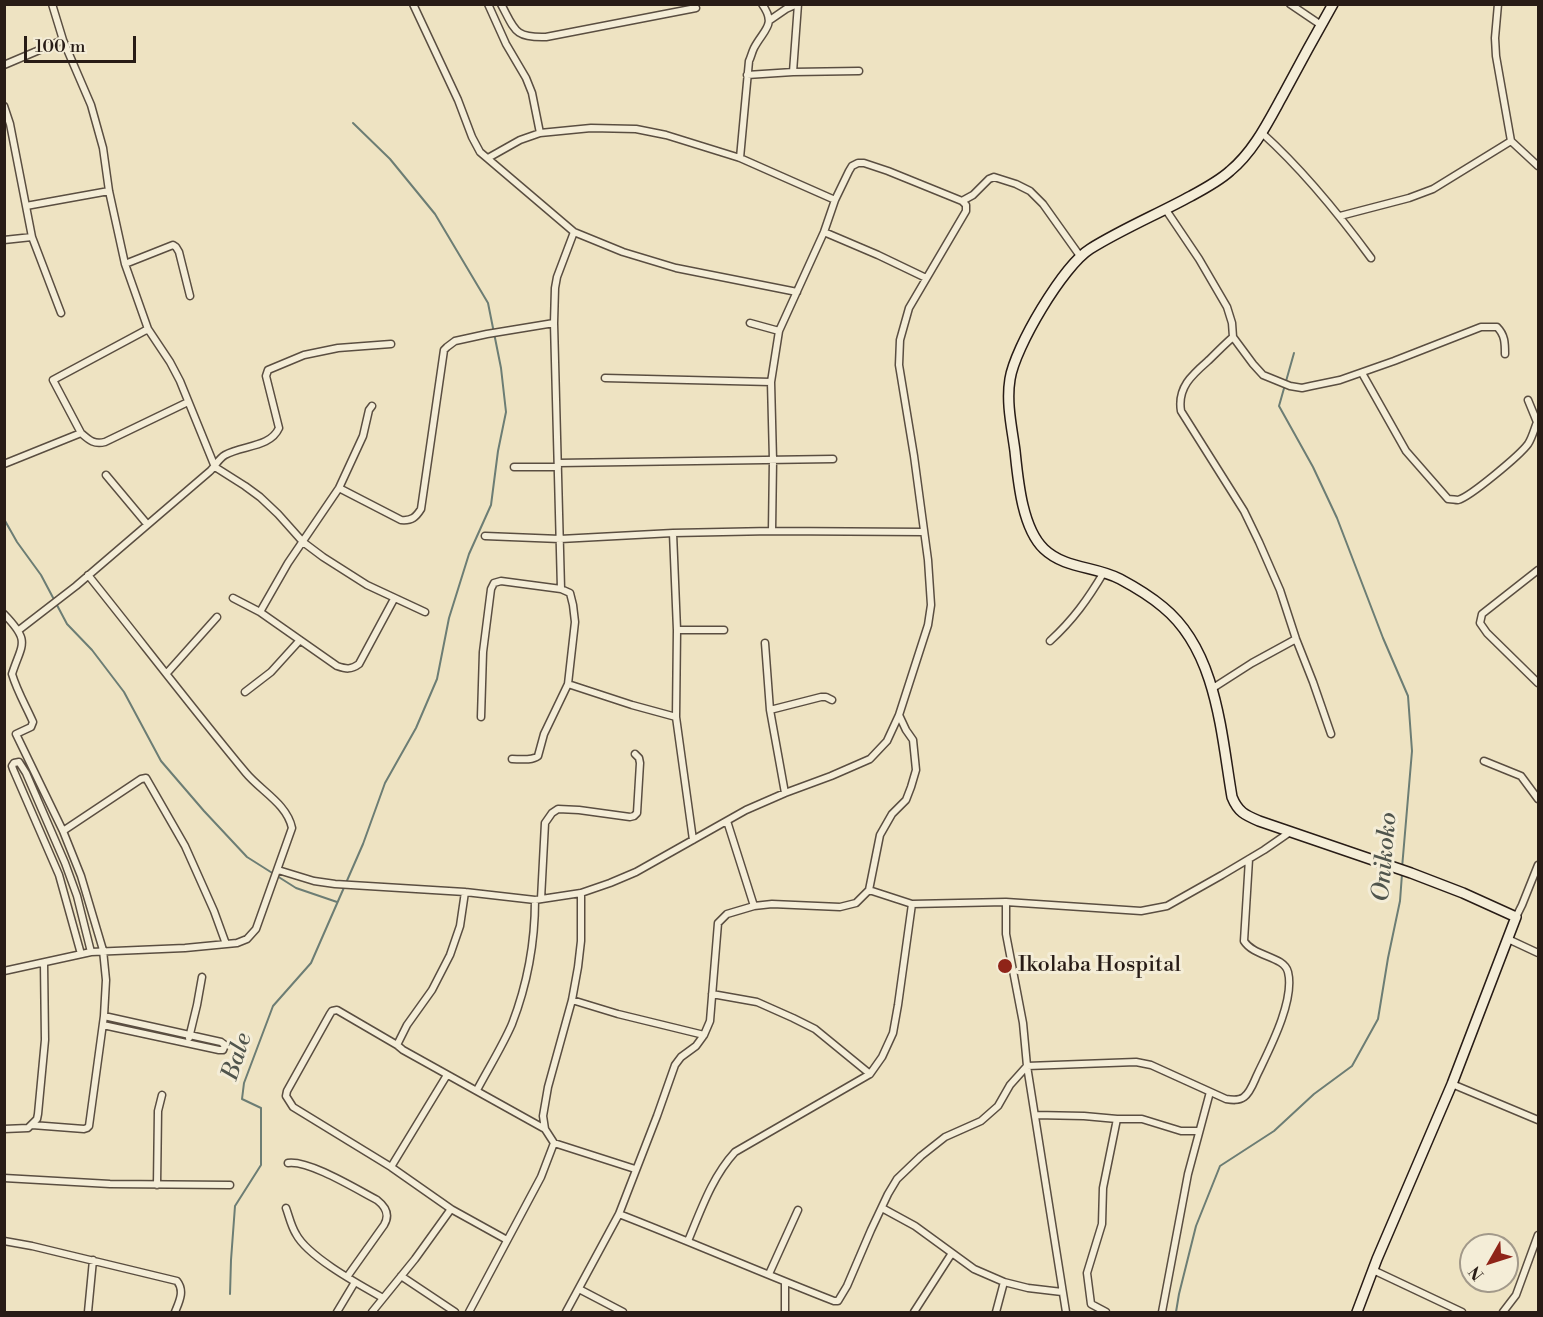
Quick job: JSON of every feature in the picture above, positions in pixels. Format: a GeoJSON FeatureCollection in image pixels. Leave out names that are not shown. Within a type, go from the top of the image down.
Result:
{"type":"FeatureCollection","features":[{"type":"Feature","properties":{"kind":"main road"},"geometry":{"type":"LineString","coordinates":[[1333,4],[1262,133],[1245,157],[1230,172],[1166,210],[1090,249],[1073,263],[1040,312],[1017,355],[1010,377],[1010,403],[1021,494],[1035,537],[1041,547],[1061,561],[1104,572],[1153,598],[1180,623],[1196,648],[1213,688],[1232,797],[1236,807],[1244,814],[1259,821],[1411,873],[1516,917],[1452,1084],[1357,1312]]}},
{"type":"Feature","properties":{"kind":"street"},"geometry":{"type":"LineString","coordinates":[[52,4],[63,40],[91,105],[103,148],[109,191],[125,264],[148,329],[170,362],[215,466],[245,486],[279,514],[303,542],[323,557],[367,585],[425,612]]}},
{"type":"Feature","properties":{"kind":"street"},"geometry":{"type":"LineString","coordinates":[[413,4],[458,100],[476,147],[574,232],[623,252],[676,268],[797,292]]}},
{"type":"Feature","properties":{"kind":"street"},"geometry":{"type":"LineString","coordinates":[[488,4],[506,44],[526,78],[532,93],[540,133]]}},
{"type":"Feature","properties":{"kind":"street"},"geometry":{"type":"LineString","coordinates":[[501,4],[515,30],[522,36],[532,38],[696,8]]}},
{"type":"Feature","properties":{"kind":"street"},"geometry":{"type":"LineString","coordinates":[[740,158],[749,61],[754,47],[769,27],[770,20],[762,4]]}},
{"type":"Feature","properties":{"kind":"street"},"geometry":{"type":"LineString","coordinates":[[770,20],[797,4],[794,72]]}},
{"type":"Feature","properties":{"kind":"street"},"geometry":{"type":"LineString","coordinates":[[1290,4],[1321,25]]}},
{"type":"Feature","properties":{"kind":"street"},"geometry":{"type":"LineString","coordinates":[[1498,4],[1496,56],[1510,141],[1539,166]]}},
{"type":"Feature","properties":{"kind":"street"},"geometry":{"type":"LineString","coordinates":[[4,64],[63,40]]}},
{"type":"Feature","properties":{"kind":"street"},"geometry":{"type":"LineString","coordinates":[[747,75],[859,71]]}},
{"type":"Feature","properties":{"kind":"street"},"geometry":{"type":"LineString","coordinates":[[4,106],[10,124],[32,237],[62,313]]}},
{"type":"Feature","properties":{"kind":"street"},"geometry":{"type":"LineString","coordinates":[[488,158],[540,133],[591,128],[636,129],[666,135],[740,158],[835,200]]}},
{"type":"Feature","properties":{"kind":"street"},"geometry":{"type":"LineString","coordinates":[[1262,133],[1281,150],[1340,216],[1371,258]]}},
{"type":"Feature","properties":{"kind":"street"},"geometry":{"type":"LineString","coordinates":[[1340,216],[1409,198],[1433,189],[1510,141]]}},
{"type":"Feature","properties":{"kind":"street"},"geometry":{"type":"LineString","coordinates":[[277,873],[334,884],[538,899],[581,893],[636,872],[746,810],[831,777],[870,759],[886,741],[899,716],[928,625],[931,605],[928,560],[899,365],[900,340],[909,308],[966,212],[966,205],[962,201],[864,163],[852,166],[849,171],[779,331],[771,382],[772,531]]}},
{"type":"Feature","properties":{"kind":"street"},"geometry":{"type":"LineString","coordinates":[[962,201],[994,177],[1016,184],[1030,191],[1043,204],[1080,256]]}},
{"type":"Feature","properties":{"kind":"street"},"geometry":{"type":"LineString","coordinates":[[26,206],[109,191]]}},
{"type":"Feature","properties":{"kind":"street"},"geometry":{"type":"LineString","coordinates":[[1166,210],[1199,259],[1227,308],[1232,322],[1233,336],[1263,375],[1290,386],[1311,387],[1362,373],[1481,327],[1497,327],[1503,333],[1505,354]]}},
{"type":"Feature","properties":{"kind":"street"},"geometry":{"type":"LineString","coordinates":[[561,589],[554,323],[557,277],[574,232]]}},
{"type":"Feature","properties":{"kind":"street"},"geometry":{"type":"LineString","coordinates":[[824,232],[926,278]]}},
{"type":"Feature","properties":{"kind":"street"},"geometry":{"type":"LineString","coordinates":[[4,240],[32,237]]}},
{"type":"Feature","properties":{"kind":"street"},"geometry":{"type":"LineString","coordinates":[[125,264],[173,245],[179,252],[190,296]]}},
{"type":"Feature","properties":{"kind":"street"},"geometry":{"type":"LineString","coordinates":[[339,488],[401,520],[408,521],[416,517],[421,508],[444,350],[455,341],[554,323]]}},
{"type":"Feature","properties":{"kind":"street"},"geometry":{"type":"LineString","coordinates":[[750,323],[779,331]]}},
{"type":"Feature","properties":{"kind":"street"},"geometry":{"type":"LineString","coordinates":[[148,329],[53,380],[81,433],[93,443],[105,442],[188,402]]}},
{"type":"Feature","properties":{"kind":"street"},"geometry":{"type":"LineString","coordinates":[[1233,336],[1190,377],[1181,394],[1181,411],[1244,511],[1259,543],[1280,590],[1331,734]]}},
{"type":"Feature","properties":{"kind":"street"},"geometry":{"type":"LineString","coordinates":[[19,630],[53,605],[218,461],[226,455],[274,437],[279,428],[266,376],[268,369],[304,355],[338,348],[391,344]]}},
{"type":"Feature","properties":{"kind":"street"},"geometry":{"type":"LineString","coordinates":[[1362,373],[1406,452],[1448,499],[1458,500],[1469,493],[1526,447],[1537,422],[1528,400]]}},
{"type":"Feature","properties":{"kind":"street"},"geometry":{"type":"LineString","coordinates":[[605,378],[771,382]]}},
{"type":"Feature","properties":{"kind":"street"},"geometry":{"type":"LineString","coordinates":[[260,612],[288,563],[339,488],[363,436],[372,406]]}},
{"type":"Feature","properties":{"kind":"street"},"geometry":{"type":"LineString","coordinates":[[4,464],[81,433]]}},
{"type":"Feature","properties":{"kind":"street"},"geometry":{"type":"LineString","coordinates":[[514,467],[833,459]]}},
{"type":"Feature","properties":{"kind":"street"},"geometry":{"type":"LineString","coordinates":[[106,475],[147,525]]}},
{"type":"Feature","properties":{"kind":"street"},"geometry":{"type":"LineString","coordinates":[[485,536],[560,539],[772,531],[924,532]]}},
{"type":"Feature","properties":{"kind":"street"},"geometry":{"type":"LineString","coordinates":[[673,533],[677,630],[676,717],[693,840]]}},
{"type":"Feature","properties":{"kind":"street"},"geometry":{"type":"LineString","coordinates":[[1539,570],[1482,614],[1480,623],[1487,633],[1539,683]]}},
{"type":"Feature","properties":{"kind":"street"},"geometry":{"type":"LineString","coordinates":[[1050,641],[1074,617],[1104,572]]}},
{"type":"Feature","properties":{"kind":"street"},"geometry":{"type":"LineString","coordinates":[[4,971],[103,950],[185,948],[226,944],[247,939],[256,929],[292,828],[285,810],[248,775],[88,575]]}},
{"type":"Feature","properties":{"kind":"street"},"geometry":{"type":"LineString","coordinates":[[481,717],[483,652],[491,589],[494,583],[501,581],[561,589],[570,593],[575,622],[568,684],[544,734],[536,759],[512,759]]}},
{"type":"Feature","properties":{"kind":"street"},"geometry":{"type":"LineString","coordinates":[[233,598],[260,612],[337,666],[352,669],[359,664],[394,599]]}},
{"type":"Feature","properties":{"kind":"street"},"geometry":{"type":"LineString","coordinates":[[4,614],[19,630],[23,644],[12,674],[33,722],[31,727],[16,734],[63,831],[81,876],[103,950],[106,980],[103,1025],[89,1126],[84,1129],[32,1125]]}},
{"type":"Feature","properties":{"kind":"street"},"geometry":{"type":"LineString","coordinates":[[167,674],[217,617]]}},
{"type":"Feature","properties":{"kind":"street"},"geometry":{"type":"LineString","coordinates":[[677,630],[724,630]]}},
{"type":"Feature","properties":{"kind":"street"},"geometry":{"type":"LineString","coordinates":[[1213,688],[1296,639]]}},
{"type":"Feature","properties":{"kind":"street"},"geometry":{"type":"LineString","coordinates":[[245,692],[271,672],[300,640]]}},
{"type":"Feature","properties":{"kind":"street"},"geometry":{"type":"LineString","coordinates":[[765,643],[770,710],[785,793]]}},
{"type":"Feature","properties":{"kind":"street"},"geometry":{"type":"LineString","coordinates":[[568,684],[676,717]]}},
{"type":"Feature","properties":{"kind":"street"},"geometry":{"type":"LineString","coordinates":[[770,710],[821,697],[832,700]]}},
{"type":"Feature","properties":{"kind":"street"},"geometry":{"type":"LineString","coordinates":[[566,1312],[619,1214],[675,1065],[681,1057],[696,1046],[710,1021],[718,923],[727,914],[754,906],[772,904],[840,907],[856,903],[869,890],[880,835],[892,814],[906,800],[916,770],[913,740],[899,716]]}},
{"type":"Feature","properties":{"kind":"street"},"geometry":{"type":"LineString","coordinates":[[477,1090],[511,1025],[531,956],[545,823],[558,809],[634,816],[637,813],[640,763],[635,753]]}},
{"type":"Feature","properties":{"kind":"street"},"geometry":{"type":"LineString","coordinates":[[1484,761],[1521,776],[1539,799]]}},
{"type":"Feature","properties":{"kind":"street"},"geometry":{"type":"LineString","coordinates":[[81,954],[59,875],[12,766],[17,762],[26,773],[65,863],[77,896],[91,952]]}},
{"type":"Feature","properties":{"kind":"street"},"geometry":{"type":"LineString","coordinates":[[63,831],[141,779],[146,778],[185,846],[226,944]]}},
{"type":"Feature","properties":{"kind":"street"},"geometry":{"type":"LineString","coordinates":[[727,821],[754,906]]}},
{"type":"Feature","properties":{"kind":"street"},"geometry":{"type":"LineString","coordinates":[[869,890],[912,904],[1006,902],[1141,911],[1167,906],[1290,832]]}},
{"type":"Feature","properties":{"kind":"street"},"geometry":{"type":"LineString","coordinates":[[619,1214],[785,1282],[838,1301],[897,1179],[945,1137],[981,1121],[998,1106],[1010,1084],[1027,1066],[1136,1062],[1151,1065],[1226,1099],[1239,1100],[1250,1089],[1269,1051],[1283,1015],[1288,995],[1289,974],[1282,963],[1254,951],[1244,941],[1248,859]]}},
{"type":"Feature","properties":{"kind":"street"},"geometry":{"type":"LineString","coordinates":[[1516,917],[1539,865]]}},
{"type":"Feature","properties":{"kind":"street"},"geometry":{"type":"LineString","coordinates":[[397,1045],[415,1011],[432,990],[450,955],[460,926],[465,892]]}},
{"type":"Feature","properties":{"kind":"street"},"geometry":{"type":"LineString","coordinates":[[581,893],[581,941],[578,967],[572,999],[548,1087],[543,1116],[545,1129],[554,1143],[636,1169]]}},
{"type":"Feature","properties":{"kind":"street"},"geometry":{"type":"LineString","coordinates":[[1006,902],[1006,934],[1023,1023],[1027,1066],[1066,1312]]}},
{"type":"Feature","properties":{"kind":"street"},"geometry":{"type":"LineString","coordinates":[[688,1241],[714,1181],[724,1164],[735,1152],[870,1074],[882,1057],[893,1033],[912,904]]}},
{"type":"Feature","properties":{"kind":"street"},"geometry":{"type":"LineString","coordinates":[[1508,939],[1539,953]]}},
{"type":"Feature","properties":{"kind":"street"},"geometry":{"type":"LineString","coordinates":[[4,1129],[28,1128],[39,1114],[45,1040],[44,963]]}},
{"type":"Feature","properties":{"kind":"street"},"geometry":{"type":"LineString","coordinates":[[188,1043],[202,977]]}},
{"type":"Feature","properties":{"kind":"street"},"geometry":{"type":"LineString","coordinates":[[712,993],[756,1002],[794,1018],[815,1029],[870,1074]]}},
{"type":"Feature","properties":{"kind":"street"},"geometry":{"type":"LineString","coordinates":[[572,999],[626,1016],[704,1035]]}},
{"type":"Feature","properties":{"kind":"street"},"geometry":{"type":"LineString","coordinates":[[507,1240],[451,1209],[391,1167],[293,1107],[286,1096],[292,1081],[333,1011],[337,1010],[545,1129]]}},
{"type":"Feature","properties":{"kind":"street"},"geometry":{"type":"LineString","coordinates":[[103,1025],[223,1050],[225,1045],[221,1042],[104,1016]]}},
{"type":"Feature","properties":{"kind":"street"},"geometry":{"type":"LineString","coordinates":[[391,1167],[447,1075]]}},
{"type":"Feature","properties":{"kind":"street"},"geometry":{"type":"LineString","coordinates":[[1452,1084],[1539,1120]]}},
{"type":"Feature","properties":{"kind":"street"},"geometry":{"type":"LineString","coordinates":[[1162,1312],[1188,1174],[1210,1092]]}},
{"type":"Feature","properties":{"kind":"street"},"geometry":{"type":"LineString","coordinates":[[158,1185],[158,1111],[162,1095]]}},
{"type":"Feature","properties":{"kind":"street"},"geometry":{"type":"LineString","coordinates":[[1035,1115],[1142,1119],[1181,1131],[1199,1131]]}},
{"type":"Feature","properties":{"kind":"street"},"geometry":{"type":"LineString","coordinates":[[1106,1312],[1091,1304],[1087,1273],[1102,1224],[1103,1188],[1118,1119]]}},
{"type":"Feature","properties":{"kind":"street"},"geometry":{"type":"LineString","coordinates":[[470,1312],[541,1177],[554,1143]]}},
{"type":"Feature","properties":{"kind":"street"},"geometry":{"type":"LineString","coordinates":[[288,1163],[303,1164],[328,1176],[377,1200],[387,1211],[384,1225],[346,1277]]}},
{"type":"Feature","properties":{"kind":"street"},"geometry":{"type":"LineString","coordinates":[[4,1178],[158,1185],[230,1185]]}},
{"type":"Feature","properties":{"kind":"street"},"geometry":{"type":"LineString","coordinates":[[286,1208],[295,1234],[306,1248],[346,1277],[383,1298]]}},
{"type":"Feature","properties":{"kind":"street"},"geometry":{"type":"LineString","coordinates":[[882,1208],[915,1226],[974,1269],[1004,1282],[1028,1288],[1062,1292]]}},
{"type":"Feature","properties":{"kind":"street"},"geometry":{"type":"LineString","coordinates":[[372,1312],[415,1259],[451,1209]]}},
{"type":"Feature","properties":{"kind":"street"},"geometry":{"type":"LineString","coordinates":[[770,1274],[798,1210]]}},
{"type":"Feature","properties":{"kind":"street"},"geometry":{"type":"LineString","coordinates":[[1503,1312],[1516,1295],[1539,1235]]}},
{"type":"Feature","properties":{"kind":"street"},"geometry":{"type":"LineString","coordinates":[[4,1241],[177,1281],[182,1286],[182,1293],[175,1312]]}},
{"type":"Feature","properties":{"kind":"street"},"geometry":{"type":"LineString","coordinates":[[914,1312],[952,1253]]}},
{"type":"Feature","properties":{"kind":"street"},"geometry":{"type":"LineString","coordinates":[[88,1312],[93,1260]]}},
{"type":"Feature","properties":{"kind":"street"},"geometry":{"type":"LineString","coordinates":[[1373,1270],[1462,1312]]}},
{"type":"Feature","properties":{"kind":"street"},"geometry":{"type":"LineString","coordinates":[[401,1276],[455,1312]]}},
{"type":"Feature","properties":{"kind":"street"},"geometry":{"type":"LineString","coordinates":[[337,1312],[355,1282]]}},
{"type":"Feature","properties":{"kind":"street"},"geometry":{"type":"LineString","coordinates":[[785,1282],[785,1312]]}},
{"type":"Feature","properties":{"kind":"street"},"geometry":{"type":"LineString","coordinates":[[996,1312],[1004,1282]]}},
{"type":"Feature","properties":{"kind":"street"},"geometry":{"type":"LineString","coordinates":[[579,1289],[623,1312]]}},
{"type":"Feature","properties":{"kind":"street"},"geometry":{"type":"LineString","coordinates":[[1441,1312],[1444,1304]]}},
{"type":"Feature","properties":{"kind":"waterway","name":"Bale"},"geometry":{"type":"LineString","coordinates":[[230,1294],[235,1206],[261,1165],[261,1108],[242,1099],[244,1083],[273,1006],[311,963],[363,844],[385,783],[416,728],[437,679],[449,618],[469,554],[491,505],[506,412],[501,368],[488,303],[435,214],[390,159],[353,123]]}},
{"type":"Feature","properties":{"kind":"waterway","name":"Onikoko"},"geometry":{"type":"LineString","coordinates":[[1294,353],[1279,406],[1313,467],[1337,518],[1408,696],[1412,751],[1402,868]]}},
{"type":"Feature","properties":{"kind":"waterway"},"geometry":{"type":"LineString","coordinates":[[4,519],[17,542],[41,575],[67,624],[92,650],[124,692],[161,761],[204,811],[247,857],[296,888],[337,902]]}},
{"type":"Feature","properties":{"kind":"waterway","name":"Onikoko"},"geometry":{"type":"LineString","coordinates":[[1176,1312],[1196,1226],[1220,1166],[1274,1131],[1314,1094],[1352,1066],[1378,1019],[1400,901],[1402,874]]}},
{"type":"Feature","properties":{"kind":"place","name":"Ikolaba Hospital"},"geometry":{"type":"Point","coordinates":[1005,966]}}]}
